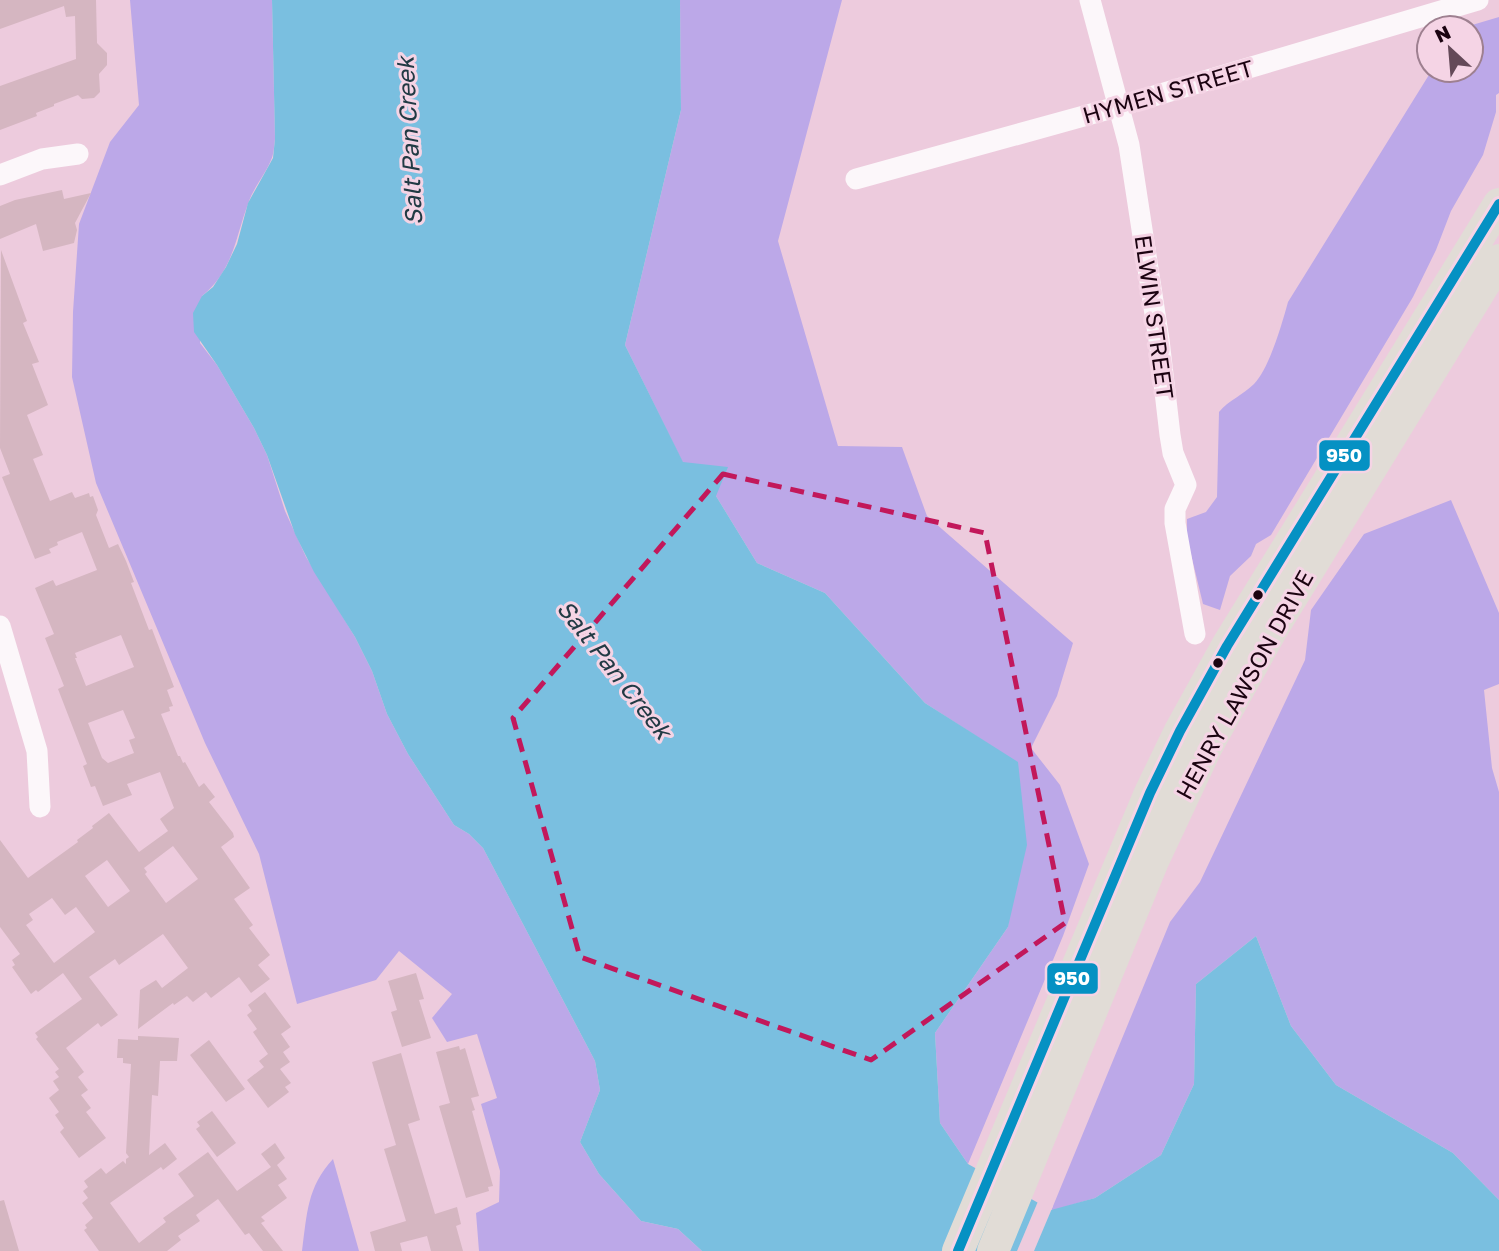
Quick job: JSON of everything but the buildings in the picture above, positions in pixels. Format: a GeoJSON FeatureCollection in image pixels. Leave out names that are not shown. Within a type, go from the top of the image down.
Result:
{"type":"FeatureCollection","features":[{"type":"Feature","properties":{"kind":"main road","name":"HENRY LAWSON DRIVE"},"geometry":{"type":"LineString","coordinates":[[993,1251],[1119,903],[1150,793],[1211,674],[1499,204]]}},
{"type":"Feature","properties":{"kind":"main road","name":"HENRY LAWSON DRIVE"},"geometry":{"type":"LineString","coordinates":[[958,1251],[1119,903],[1178,805],[1239,687],[1499,260]]}},
{"type":"Feature","properties":{"kind":"street","name":"ELWIN STREET"},"geometry":{"type":"LineString","coordinates":[[1090,0],[1129,145],[1173,453],[1186,485],[1175,509],[1175,523],[1195,634]]}},
{"type":"Feature","properties":{"kind":"street","name":"HYMEN STREET"},"geometry":{"type":"LineString","coordinates":[[856,179],[1120,106],[1478,0]]}},
{"type":"Feature","properties":{"kind":"street"},"geometry":{"type":"LineString","coordinates":[[0,175],[42,159],[78,154]]}},
{"type":"Feature","properties":{"kind":"street"},"geometry":{"type":"LineString","coordinates":[[0,626],[37,751],[40,807]]}},
{"type":"Feature","properties":{"kind":"highlighted area"},"geometry":{"type":"Polygon","coordinates":[[[723,474],[985,533],[1065,923],[871,1060],[580,957],[513,718],[723,474]]]}},
{"type":"Feature","properties":{"kind":"shaded area"},"geometry":{"type":"Polygon","coordinates":[[[130,0],[272,0],[275,139],[272,158],[250,198],[227,265],[202,296],[200,343],[217,365],[254,428],[267,455],[285,511],[306,557],[355,637],[372,671],[387,714],[408,754],[454,825],[469,834],[483,848],[595,1061],[600,1090],[580,1142],[599,1174],[641,1221],[678,1229],[702,1251],[479,1251],[476,1213],[499,1202],[500,1171],[481,1104],[497,1098],[477,1034],[447,1042],[432,1018],[452,994],[399,951],[376,980],[297,1004],[259,854],[205,743],[96,483],[72,377],[79,224],[110,142],[139,105],[130,0]]]}},
{"type":"Feature","properties":{"kind":"shaded area"},"geometry":{"type":"Polygon","coordinates":[[[680,0],[842,0],[778,241],[838,446],[902,447],[927,516],[1073,643],[1057,696],[1031,748],[1060,785],[1089,864],[1063,936],[968,1164],[940,1123],[935,1033],[1008,927],[1018,763],[925,703],[825,593],[757,563],[716,496],[683,463],[625,345],[681,110],[680,0]]]}},
{"type":"Feature","properties":{"kind":"shaded area"},"geometry":{"type":"Polygon","coordinates":[[[1499,17],[1499,93],[1496,95],[1496,112],[1483,155],[1451,211],[1413,297],[1271,535],[1256,544],[1251,556],[1230,576],[1220,610],[1203,604],[1187,538],[1187,519],[1206,512],[1217,497],[1219,412],[1260,377],[1274,346],[1288,302],[1423,84],[1485,84],[1485,21],[1499,17]]]}},
{"type":"Feature","properties":{"kind":"shaded area"},"geometry":{"type":"Polygon","coordinates":[[[1451,500],[1499,613],[1499,684],[1484,690],[1492,768],[1499,792],[1499,1200],[1453,1153],[1336,1085],[1291,1026],[1256,936],[1196,984],[1194,1084],[1161,1155],[1095,1198],[1051,1211],[1170,922],[1200,882],[1305,660],[1311,610],[1364,534],[1451,500]]]}},
{"type":"Feature","properties":{"kind":"shaded area"},"geometry":{"type":"Polygon","coordinates":[[[333,1159],[359,1251],[302,1251],[313,1191],[324,1169],[333,1159]]]}},
{"type":"Feature","properties":{"kind":"water","name":"Salt Pan Creek"},"geometry":{"type":"Polygon","coordinates":[[[272,0],[680,0],[681,110],[625,345],[683,462],[728,467],[716,496],[757,563],[825,593],[925,703],[1018,762],[1027,845],[1008,927],[935,1033],[940,1123],[968,1164],[1051,1210],[1095,1198],[1161,1155],[1194,1084],[1196,984],[1256,936],[1291,1026],[1336,1085],[1453,1153],[1499,1200],[1499,1251],[702,1251],[678,1229],[641,1221],[599,1174],[580,1142],[600,1090],[595,1061],[483,848],[469,834],[454,825],[408,754],[387,714],[372,671],[355,637],[314,572],[295,534],[267,455],[254,428],[194,332],[193,313],[202,296],[213,287],[226,267],[237,244],[248,203],[273,158],[275,139],[272,0]]]}},
{"type":"Feature","properties":{"kind":"pier"},"geometry":{"type":"Polygon","coordinates":[[[1039,1199],[1053,1206],[1034,1251],[1017,1251],[1039,1199]]]}},
{"type":"Feature","properties":{"kind":"transit line","name":"950"},"geometry":{"type":"LineString","coordinates":[[958,1251],[1150,793],[1180,731],[1227,646],[1499,204]]}}]}
